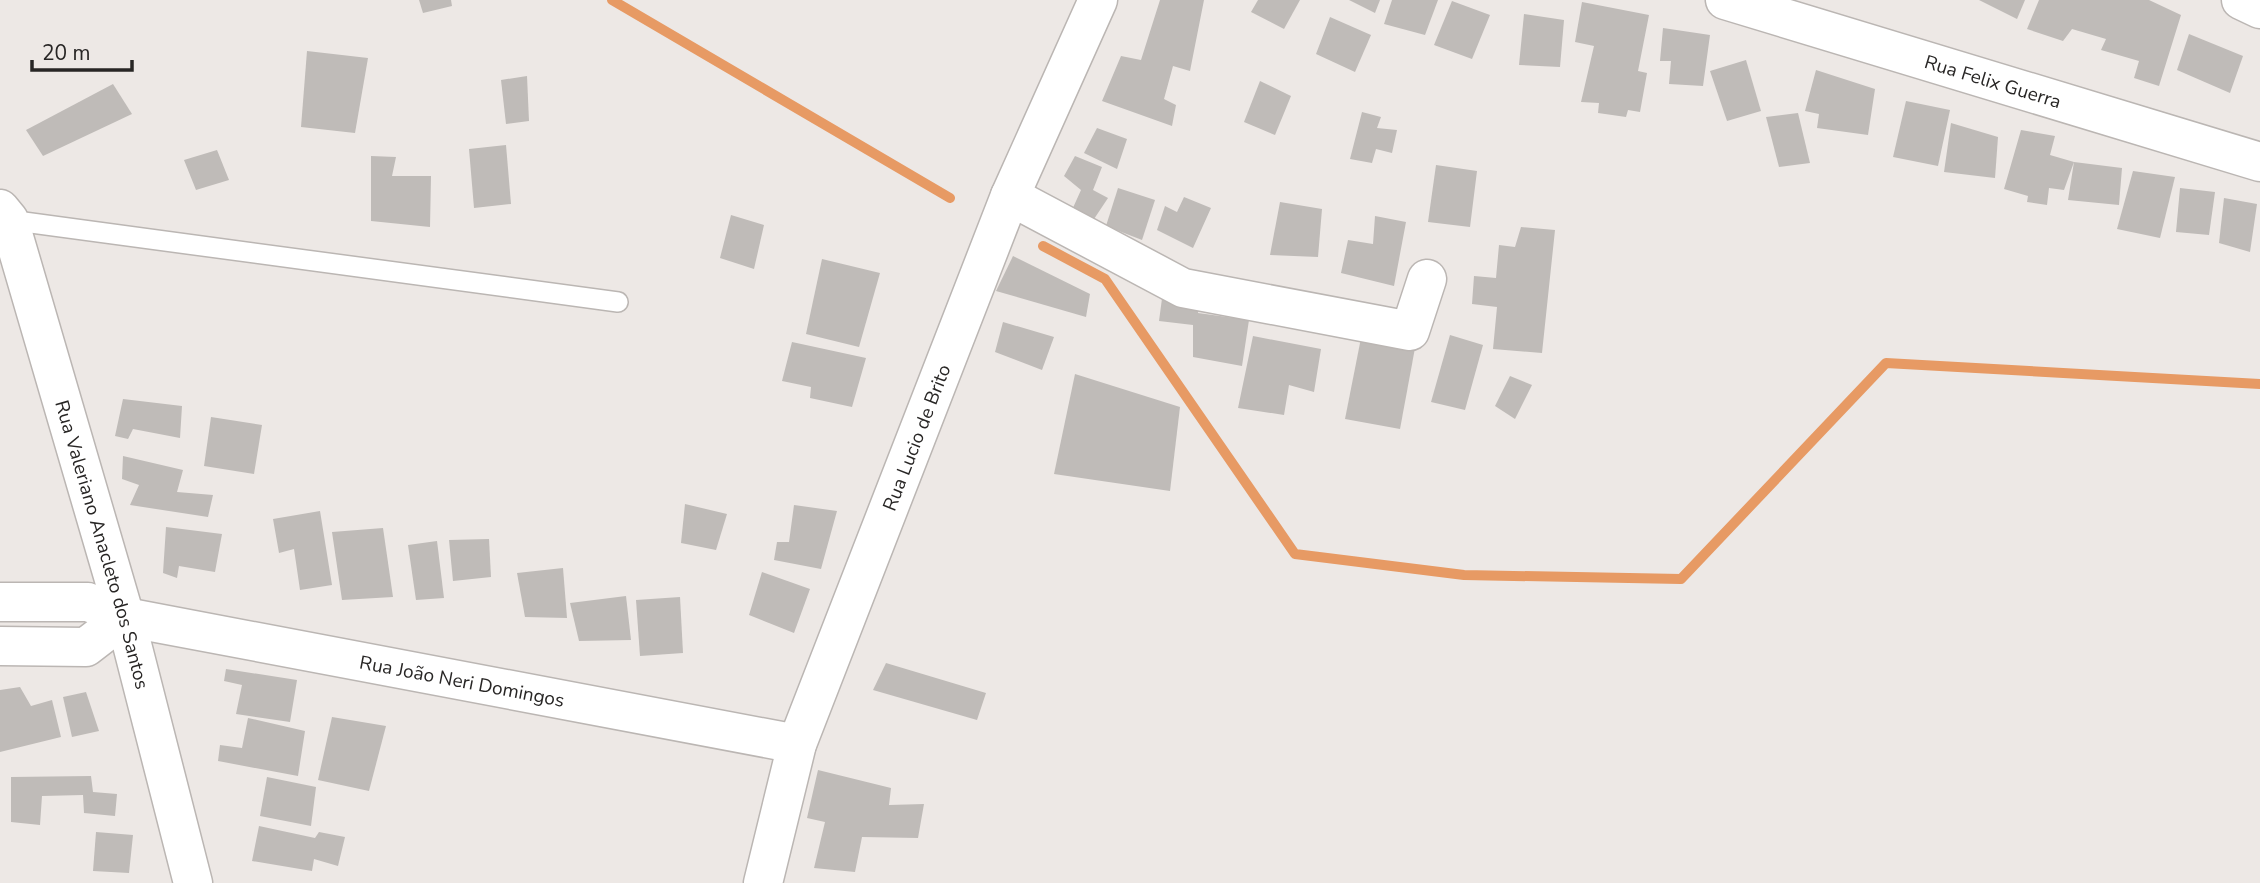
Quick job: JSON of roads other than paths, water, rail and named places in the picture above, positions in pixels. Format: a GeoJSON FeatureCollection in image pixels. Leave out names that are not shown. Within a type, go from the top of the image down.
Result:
{"type":"FeatureCollection","features":[{"type":"Feature","properties":{"kind":"street","name":"Rua Lucio de Brito"},"geometry":{"type":"LineString","coordinates":[[763,883],[797,744],[1010,196],[1098,0]]}},
{"type":"Feature","properties":{"kind":"street","name":"Rua Felix Guerra"},"geometry":{"type":"LineString","coordinates":[[1725,0],[2258,158]]}},
{"type":"Feature","properties":{"kind":"street"},"geometry":{"type":"LineString","coordinates":[[2241,0],[2260,9]]}},
{"type":"Feature","properties":{"kind":"street"},"geometry":{"type":"LineString","coordinates":[[1010,196],[1183,288],[1410,331],[1427,279]]}},
{"type":"Feature","properties":{"kind":"street","name":"Rua Valeriano Anacleto dos Santos"},"geometry":{"type":"LineString","coordinates":[[4,215],[125,617],[193,883]]}},
{"type":"Feature","properties":{"kind":"street","name":"Rua João Neri Domingos"},"geometry":{"type":"LineString","coordinates":[[0,603],[88,602],[125,617],[797,744]]}},
{"type":"Feature","properties":{"kind":"street"},"geometry":{"type":"LineString","coordinates":[[0,646],[86,647],[125,617]]}},
{"type":"Feature","properties":{"kind":"lane"},"geometry":{"type":"LineString","coordinates":[[4,215],[618,302]]}},
{"type":"Feature","properties":{"kind":"waterway"},"geometry":{"type":"LineString","coordinates":[[612,0],[950,198]]}},
{"type":"Feature","properties":{"kind":"waterway"},"geometry":{"type":"LineString","coordinates":[[1043,246],[1105,279],[1295,554],[1464,575],[1681,579],[1886,363],[2260,384]]}}]}
